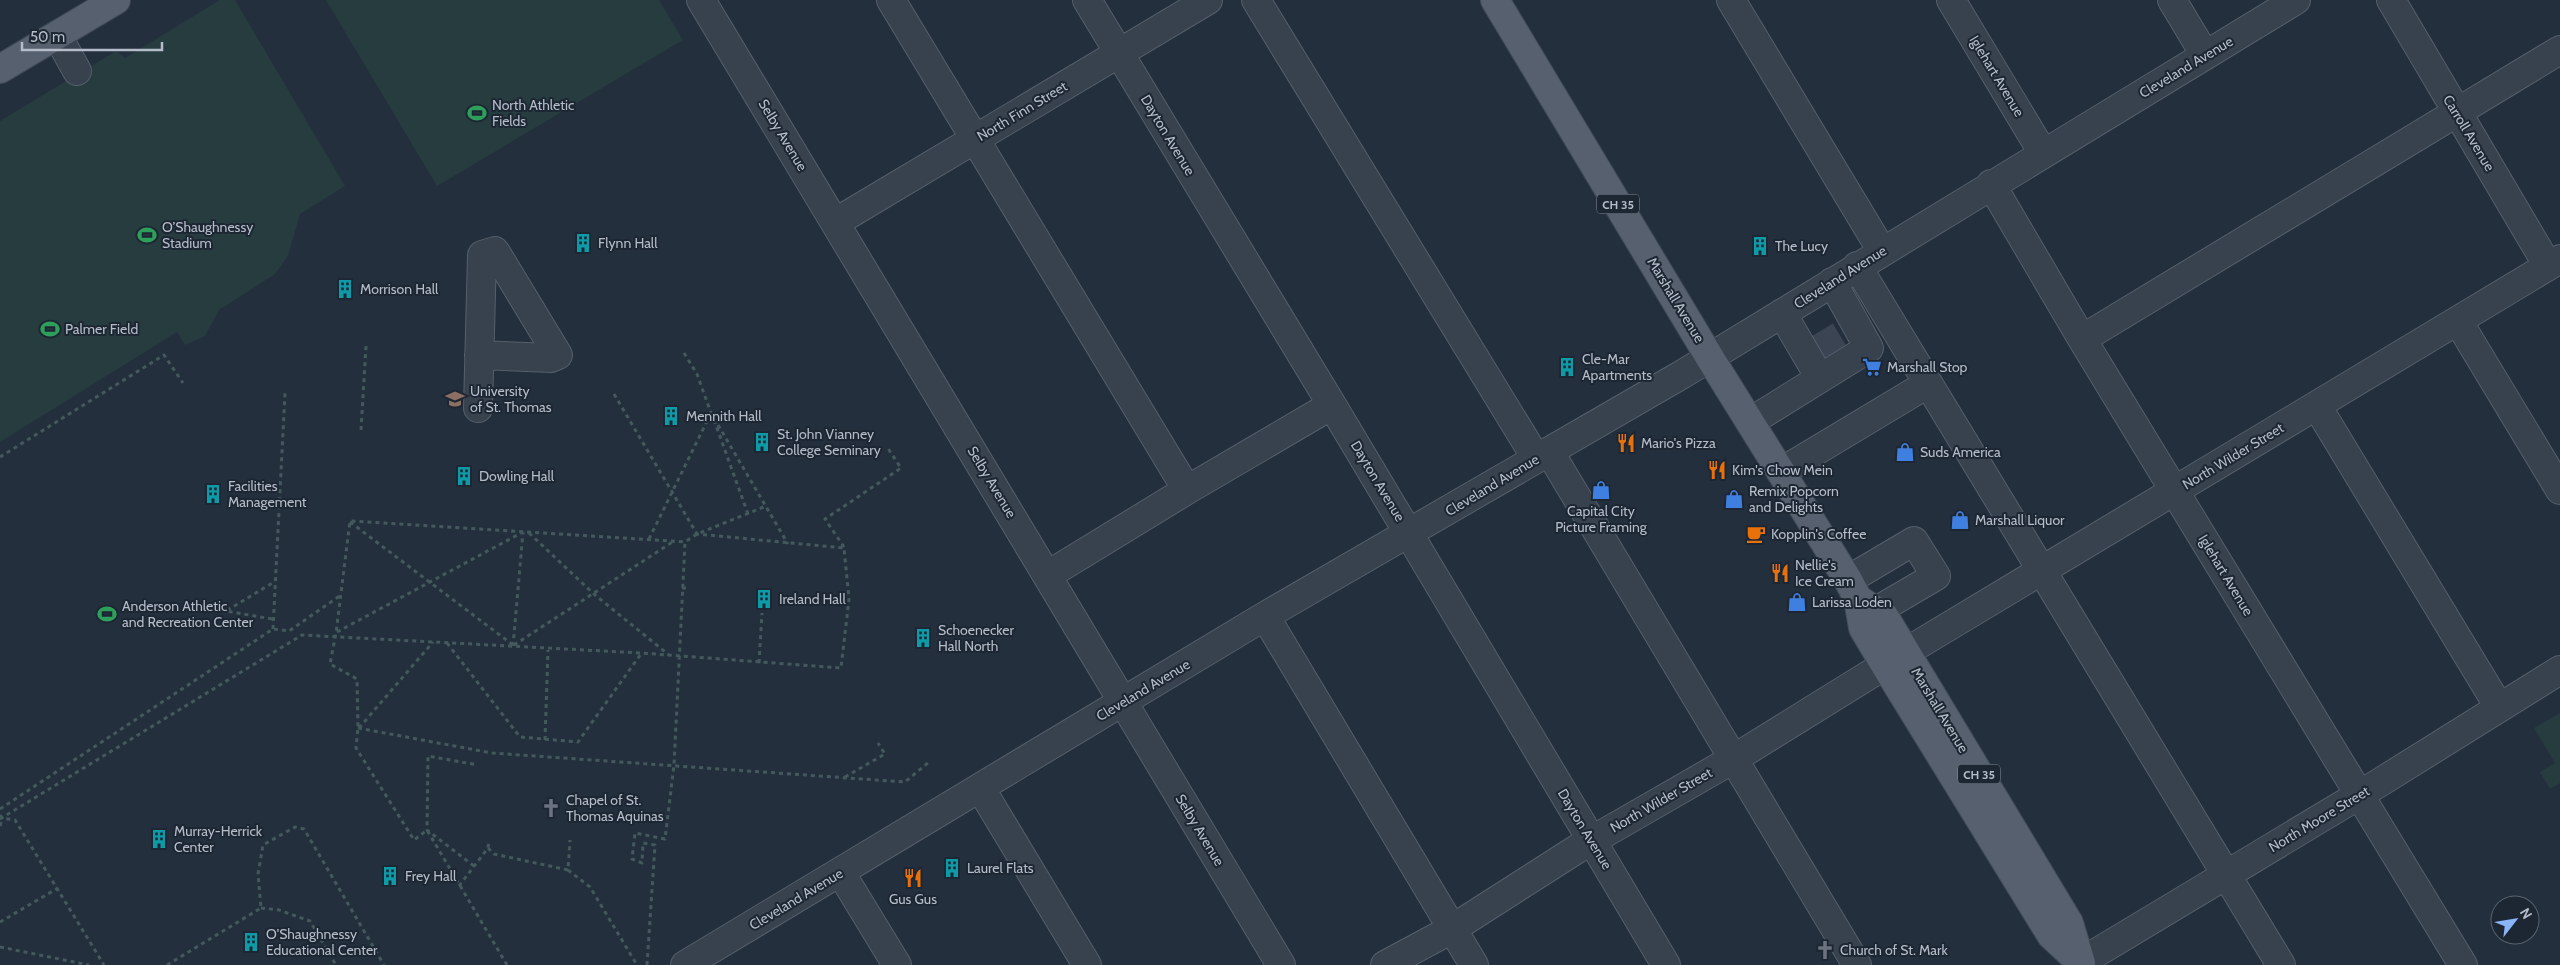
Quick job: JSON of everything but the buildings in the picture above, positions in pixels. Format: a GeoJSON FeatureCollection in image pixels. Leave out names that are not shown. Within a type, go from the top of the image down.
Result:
{"type":"FeatureCollection","features":[{"type":"Feature","properties":{"kind":"main road"},"geometry":{"type":"LineString","coordinates":[[0,69],[116,0]]}},
{"type":"Feature","properties":{"kind":"main road","name":"Marshall Avenue"},"geometry":{"type":"LineString","coordinates":[[1495,0],[1780,472],[1862,596],[1863,628],[1896,658],[2069,923],[2080,964]]}},
{"type":"Feature","properties":{"kind":"street","name":"Selby Avenue"},"geometry":{"type":"LineString","coordinates":[[701,0],[1281,965]]}},
{"type":"Feature","properties":{"kind":"street"},"geometry":{"type":"LineString","coordinates":[[891,0],[1187,490]]}},
{"type":"Feature","properties":{"kind":"street","name":"Dayton Avenue"},"geometry":{"type":"LineString","coordinates":[[1087,0],[1332,405],[1666,965]]}},
{"type":"Feature","properties":{"kind":"street","name":"North Finn Street"},"geometry":{"type":"LineString","coordinates":[[836,222],[1208,0]]}},
{"type":"Feature","properties":{"kind":"street"},"geometry":{"type":"LineString","coordinates":[[1256,0],[1735,758],[1857,965]]}},
{"type":"Feature","properties":{"kind":"street"},"geometry":{"type":"LineString","coordinates":[[1731,0],[1882,251]]}},
{"type":"Feature","properties":{"kind":"street","name":"Iglehart Avenue"},"geometry":{"type":"LineString","coordinates":[[1951,0],[2043,153]]}},
{"type":"Feature","properties":{"kind":"street"},"geometry":{"type":"LineString","coordinates":[[2172,0],[2205,55]]}},
{"type":"Feature","properties":{"kind":"street","name":"Cleveland Avenue"},"geometry":{"type":"LineString","coordinates":[[685,965],[981,789],[1265,616],[1710,358],[1991,184],[2296,0]]}},
{"type":"Feature","properties":{"kind":"street","name":"Carroll Avenue"},"geometry":{"type":"LineString","coordinates":[[2391,0],[2458,114],[2554,263]]}},
{"type":"Feature","properties":{"kind":"street"},"geometry":{"type":"LineString","coordinates":[[57,35],[77,71]]}},
{"type":"Feature","properties":{"kind":"street"},"geometry":{"type":"LineString","coordinates":[[2082,339],[2458,114],[2560,50]]}},
{"type":"Feature","properties":{"kind":"street","name":"Iglehart Avenue"},"geometry":{"type":"LineString","coordinates":[[1991,184],[2082,339],[2463,965]]}},
{"type":"Feature","properties":{"kind":"street","name":"North Wilder Street"},"geometry":{"type":"LineString","coordinates":[[1385,965],[1452,929],[1592,840],[1735,758],[1896,658],[2554,263]]}},
{"type":"Feature","properties":{"kind":"street"},"geometry":{"type":"LineString","coordinates":[[1858,266],[2281,965]]}},
{"type":"Feature","properties":{"kind":"street"},"geometry":{"type":"LineString","coordinates":[[1750,422],[1810,352],[1869,348],[1846,320],[1832,282]]}},
{"type":"Feature","properties":{"kind":"street"},"geometry":{"type":"LineString","coordinates":[[1782,313],[1810,352]]}},
{"type":"Feature","properties":{"kind":"street"},"geometry":{"type":"LineString","coordinates":[[2458,321],[2560,490]]}},
{"type":"Feature","properties":{"kind":"street"},"geometry":{"type":"LineString","coordinates":[[478,408],[479,355]]}},
{"type":"Feature","properties":{"kind":"street"},"geometry":{"type":"LineString","coordinates":[[1780,472],[1914,392]]}},
{"type":"Feature","properties":{"kind":"street"},"geometry":{"type":"LineString","coordinates":[[1048,575],[1187,490],[1332,405]]}},
{"type":"Feature","properties":{"kind":"street"},"geometry":{"type":"LineString","coordinates":[[2317,406],[2499,707]]}},
{"type":"Feature","properties":{"kind":"street"},"geometry":{"type":"LineString","coordinates":[[1265,616],[1474,965]]}},
{"type":"Feature","properties":{"kind":"street","name":"North Moore Street"},"geometry":{"type":"LineString","coordinates":[[2080,964],[2560,670]]}},
{"type":"Feature","properties":{"kind":"street"},"geometry":{"type":"LineString","coordinates":[[981,789],[1087,965]]}},
{"type":"Feature","properties":{"kind":"street"},"geometry":{"type":"LineString","coordinates":[[841,872],[897,965]]}},
{"type":"Feature","properties":{"kind":"path"},"geometry":{"type":"LineString","coordinates":[[361,430],[366,346]]}},
{"type":"Feature","properties":{"kind":"path"},"geometry":{"type":"LineString","coordinates":[[684,352],[697,374],[748,514]]}},
{"type":"Feature","properties":{"kind":"path"},"geometry":{"type":"LineString","coordinates":[[0,457],[164,355],[183,383]]}},
{"type":"Feature","properties":{"kind":"path"},"geometry":{"type":"LineString","coordinates":[[273,629],[272,619],[285,393]]}},
{"type":"Feature","properties":{"kind":"path"},"geometry":{"type":"LineString","coordinates":[[614,394],[697,534]]}},
{"type":"Feature","properties":{"kind":"path"},"geometry":{"type":"LineString","coordinates":[[649,539],[711,413]]}},
{"type":"Feature","properties":{"kind":"path"},"geometry":{"type":"LineString","coordinates":[[711,413],[789,544]]}},
{"type":"Feature","properties":{"kind":"path"},"geometry":{"type":"LineString","coordinates":[[1,817],[302,635],[336,634],[548,650],[641,653],[841,668],[850,599],[844,548],[824,519],[901,468],[886,447]]}},
{"type":"Feature","properties":{"kind":"path"},"geometry":{"type":"LineString","coordinates":[[350,522],[685,542],[697,534],[766,506]]}},
{"type":"Feature","properties":{"kind":"path"},"geometry":{"type":"LineString","coordinates":[[350,522],[431,581],[513,646]]}},
{"type":"Feature","properties":{"kind":"path"},"geometry":{"type":"LineString","coordinates":[[350,522],[336,634],[330,664],[357,679],[358,728],[356,748],[414,840],[427,830]]}},
{"type":"Feature","properties":{"kind":"path"},"geometry":{"type":"LineString","coordinates":[[336,634],[523,532]]}},
{"type":"Feature","properties":{"kind":"path"},"geometry":{"type":"LineString","coordinates":[[513,646],[523,532]]}},
{"type":"Feature","properties":{"kind":"path"},"geometry":{"type":"LineString","coordinates":[[528,532],[595,595],[670,656]]}},
{"type":"Feature","properties":{"kind":"path"},"geometry":{"type":"LineString","coordinates":[[697,534],[844,548]]}},
{"type":"Feature","properties":{"kind":"path"},"geometry":{"type":"LineString","coordinates":[[513,646],[595,595],[675,541]]}},
{"type":"Feature","properties":{"kind":"path"},"geometry":{"type":"LineString","coordinates":[[648,965],[655,845],[643,842],[642,863],[632,859],[635,833],[665,839],[674,765],[681,656],[685,542]]}},
{"type":"Feature","properties":{"kind":"path"},"geometry":{"type":"LineString","coordinates":[[272,619],[226,610],[274,581]]}},
{"type":"Feature","properties":{"kind":"path"},"geometry":{"type":"LineString","coordinates":[[682,588],[689,588]]}},
{"type":"Feature","properties":{"kind":"path"},"geometry":{"type":"LineString","coordinates":[[0,808],[273,629],[289,631],[341,595]]}},
{"type":"Feature","properties":{"kind":"path"},"geometry":{"type":"LineString","coordinates":[[759,663],[762,613]]}},
{"type":"Feature","properties":{"kind":"path"},"geometry":{"type":"LineString","coordinates":[[358,728],[433,642]]}},
{"type":"Feature","properties":{"kind":"path"},"geometry":{"type":"LineString","coordinates":[[446,642],[520,738],[578,742],[641,653]]}},
{"type":"Feature","properties":{"kind":"path"},"geometry":{"type":"LineString","coordinates":[[544,740],[548,650]]}},
{"type":"Feature","properties":{"kind":"path"},"geometry":{"type":"LineString","coordinates":[[358,728],[492,752],[904,782],[929,762]]}},
{"type":"Feature","properties":{"kind":"path"},"geometry":{"type":"LineString","coordinates":[[844,777],[884,754],[878,743]]}},
{"type":"Feature","properties":{"kind":"path"},"geometry":{"type":"LineString","coordinates":[[478,765],[428,756],[427,830],[507,965]]}},
{"type":"Feature","properties":{"kind":"path"},"geometry":{"type":"LineString","coordinates":[[0,826],[1,817]]}},
{"type":"Feature","properties":{"kind":"path"},"geometry":{"type":"LineString","coordinates":[[1,817],[15,820],[104,965]]}},
{"type":"Feature","properties":{"kind":"path"},"geometry":{"type":"LineString","coordinates":[[261,908],[258,874],[264,845],[295,827],[304,829],[384,965]]}},
{"type":"Feature","properties":{"kind":"path"},"geometry":{"type":"LineString","coordinates":[[427,830],[474,866]]}},
{"type":"Feature","properties":{"kind":"path"},"geometry":{"type":"LineString","coordinates":[[568,870],[570,840]]}},
{"type":"Feature","properties":{"kind":"path"},"geometry":{"type":"LineString","coordinates":[[459,886],[488,848],[489,841]]}},
{"type":"Feature","properties":{"kind":"path"},"geometry":{"type":"LineString","coordinates":[[488,848],[494,854],[568,870],[590,887],[637,965]]}},
{"type":"Feature","properties":{"kind":"path"},"geometry":{"type":"LineString","coordinates":[[0,922],[58,888]]}},
{"type":"Feature","properties":{"kind":"path"},"geometry":{"type":"LineString","coordinates":[[167,965],[261,908],[279,910],[310,921],[336,965]]}},
{"type":"Feature","properties":{"kind":"path"},"geometry":{"type":"LineString","coordinates":[[0,947],[89,965]]}},
{"type":"Feature","properties":{"kind":"green space","name":"O’Shaughnessy Stadium"},"geometry":{"type":"Polygon","coordinates":[[[220,0],[235,0],[345,186],[300,214],[288,256],[275,274],[219,310],[205,336],[185,345],[177,332],[0,442],[0,121],[116,51],[125,58],[220,0]]]}},
{"type":"Feature","properties":{"kind":"green space","name":"North Athletic Fields"},"geometry":{"type":"Polygon","coordinates":[[[326,0],[659,0],[683,40],[437,186],[326,0]]]}},
{"type":"Feature","properties":{"kind":"green space"},"geometry":{"type":"Polygon","coordinates":[[[2560,713],[2560,783],[2550,789],[2540,772],[2555,763],[2534,728],[2560,713]]]}},
{"type":"Feature","properties":{"kind":"tunnel"},"geometry":{"type":"LineString","coordinates":[[1816,350],[1846,332]]}},
{"type":"Feature","properties":{"kind":"place","name":"North Athletic Fields"},"geometry":{"type":"Point","coordinates":[477,113]}},
{"type":"Feature","properties":{"kind":"place","name":"O’Shaughnessy Stadium"},"geometry":{"type":"Point","coordinates":[147,235]}},
{"type":"Feature","properties":{"kind":"place","name":"Flynn Hall"},"geometry":{"type":"Point","coordinates":[583,243]}},
{"type":"Feature","properties":{"kind":"place","name":"The Lucy"},"geometry":{"type":"Point","coordinates":[1760,246]}},
{"type":"Feature","properties":{"kind":"place","name":"Morrison Hall"},"geometry":{"type":"Point","coordinates":[345,289]}},
{"type":"Feature","properties":{"kind":"place","name":"Palmer Field"},"geometry":{"type":"Point","coordinates":[50,329]}},
{"type":"Feature","properties":{"kind":"place","name":"Cle-Mar Apartments"},"geometry":{"type":"Point","coordinates":[1567,367]}},
{"type":"Feature","properties":{"kind":"place","name":"Marshall Stop"},"geometry":{"type":"Point","coordinates":[1872,367]}},
{"type":"Feature","properties":{"kind":"place","name":"University of St. Thomas"},"geometry":{"type":"Point","coordinates":[455,399]}},
{"type":"Feature","properties":{"kind":"place","name":"Mennith Hall"},"geometry":{"type":"Point","coordinates":[671,416]}},
{"type":"Feature","properties":{"kind":"place","name":"St. John Vianney College Seminary"},"geometry":{"type":"Point","coordinates":[762,442]}},
{"type":"Feature","properties":{"kind":"place","name":"Mario's Pizza"},"geometry":{"type":"Point","coordinates":[1626,443]}},
{"type":"Feature","properties":{"kind":"place","name":"Suds America"},"geometry":{"type":"Point","coordinates":[1905,452]}},
{"type":"Feature","properties":{"kind":"place","name":"Kim's Chow Mein"},"geometry":{"type":"Point","coordinates":[1717,470]}},
{"type":"Feature","properties":{"kind":"place","name":"Dowling Hall"},"geometry":{"type":"Point","coordinates":[464,476]}},
{"type":"Feature","properties":{"kind":"place","name":"Capital City Picture Framing"},"geometry":{"type":"Point","coordinates":[1601,490]}},
{"type":"Feature","properties":{"kind":"place","name":"Facilities Management"},"geometry":{"type":"Point","coordinates":[213,494]}},
{"type":"Feature","properties":{"kind":"place","name":"Remix Popcorn and Delights"},"geometry":{"type":"Point","coordinates":[1734,499]}},
{"type":"Feature","properties":{"kind":"place","name":"Marshall Liquor"},"geometry":{"type":"Point","coordinates":[1960,520]}},
{"type":"Feature","properties":{"kind":"place","name":"Kopplin's Coffee"},"geometry":{"type":"Point","coordinates":[1756,534]}},
{"type":"Feature","properties":{"kind":"place","name":"Nellie's Ice Cream"},"geometry":{"type":"Point","coordinates":[1780,573]}},
{"type":"Feature","properties":{"kind":"place","name":"Ireland Hall"},"geometry":{"type":"Point","coordinates":[764,599]}},
{"type":"Feature","properties":{"kind":"place","name":"Larissa Loden"},"geometry":{"type":"Point","coordinates":[1797,602]}},
{"type":"Feature","properties":{"kind":"place","name":"Anderson Athletic and Recreation Center"},"geometry":{"type":"Point","coordinates":[107,614]}},
{"type":"Feature","properties":{"kind":"place","name":"Schoenecker Hall North"},"geometry":{"type":"Point","coordinates":[923,638]}},
{"type":"Feature","properties":{"kind":"place","name":"Chapel of St. Thomas Aquinas"},"geometry":{"type":"Point","coordinates":[551,808]}},
{"type":"Feature","properties":{"kind":"place","name":"Murray-Herrick Center"},"geometry":{"type":"Point","coordinates":[159,839]}},
{"type":"Feature","properties":{"kind":"place","name":"Laurel Flats"},"geometry":{"type":"Point","coordinates":[952,868]}},
{"type":"Feature","properties":{"kind":"place","name":"Frey Hall"},"geometry":{"type":"Point","coordinates":[390,876]}},
{"type":"Feature","properties":{"kind":"place","name":"Gus Gus"},"geometry":{"type":"Point","coordinates":[913,878]}},
{"type":"Feature","properties":{"kind":"place","name":"O'Shaughnessy Educational Center"},"geometry":{"type":"Point","coordinates":[251,942]}},
{"type":"Feature","properties":{"kind":"place","name":"Church of St. Mark"},"geometry":{"type":"Point","coordinates":[1825,950]}}]}
